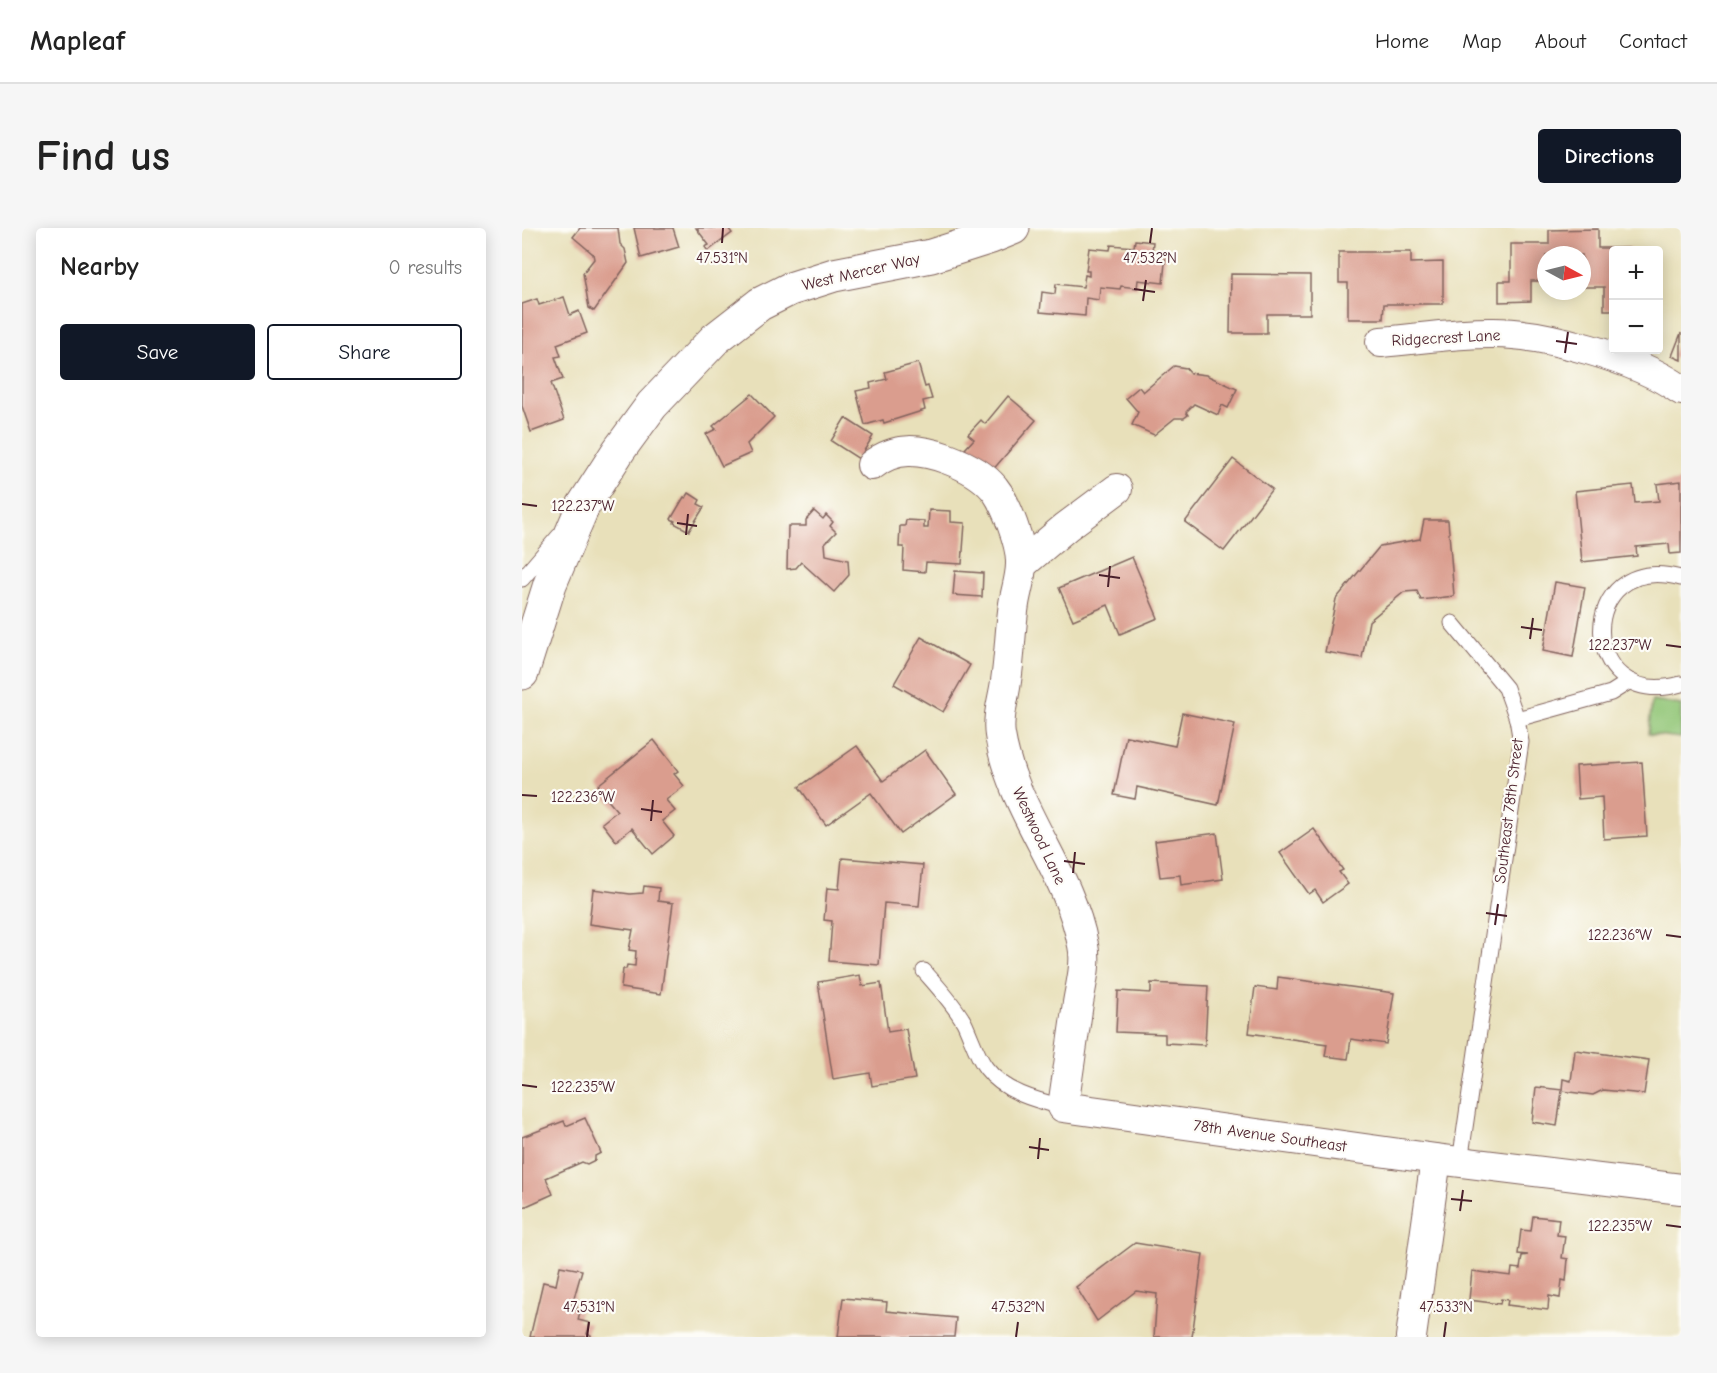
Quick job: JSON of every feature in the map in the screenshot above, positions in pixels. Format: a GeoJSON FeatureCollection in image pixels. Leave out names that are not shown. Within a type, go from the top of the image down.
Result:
{"type":"FeatureCollection","features":[{"type":"Feature","properties":{"kind":"street","name":"West Mercer Way"},"geometry":{"type":"LineString","coordinates":[[522,673],[550,584],[583,506],[651,405],[715,339],[760,304],[790,289],[834,275],[931,256],[1013,228]]}},
{"type":"Feature","properties":{"kind":"street","name":"Ridgecrest Lane"},"geometry":{"type":"LineString","coordinates":[[1381,342],[1491,332],[1554,340],[1656,375],[1681,390]]}},
{"type":"Feature","properties":{"kind":"street","name":"Westwood Lane"},"geometry":{"type":"LineString","coordinates":[[872,465],[883,457],[898,452],[928,453],[950,459],[977,474],[994,489],[1011,521],[1019,544],[1022,565],[1014,603],[999,732],[1005,758],[1018,794],[1052,862],[1077,920],[1084,947],[1083,975],[1063,1107]]}},
{"type":"Feature","properties":{"kind":"street"},"geometry":{"type":"LineString","coordinates":[[1022,565],[1066,527],[1118,489]]}},
{"type":"Feature","properties":{"kind":"street","name":"78th Avenue Southeast"},"geometry":{"type":"LineString","coordinates":[[1063,1107],[1448,1160],[1681,1189]]}},
{"type":"Feature","properties":{"kind":"street","name":"Southeast 78th Street"},"geometry":{"type":"LineString","coordinates":[[1411,1337],[1448,1160]]}},
{"type":"Feature","properties":{"kind":"lane"},"geometry":{"type":"LineString","coordinates":[[522,579],[583,506]]}},
{"type":"Feature","properties":{"kind":"lane"},"geometry":{"type":"LineString","coordinates":[[1681,578],[1664,573],[1644,574],[1626,582],[1612,596],[1603,614],[1601,634],[1605,653],[1616,670],[1630,681],[1647,687],[1665,688],[1681,684]]}},
{"type":"Feature","properties":{"kind":"lane","name":"Southeast 78th Street"},"geometry":{"type":"LineString","coordinates":[[1448,1160],[1521,742],[1517,719],[1506,688],[1452,622]]}},
{"type":"Feature","properties":{"kind":"lane"},"geometry":{"type":"LineString","coordinates":[[1517,719],[1611,693],[1630,681]]}},
{"type":"Feature","properties":{"kind":"lane","name":"78th Avenue Southeast"},"geometry":{"type":"LineString","coordinates":[[924,970],[950,1000],[985,1067],[999,1082],[1038,1101],[1063,1107]]}},
{"type":"Feature","properties":{"kind":"green space"},"geometry":{"type":"Polygon","coordinates":[[[1652,701],[1681,705],[1681,738],[1648,734],[1652,701]]]}},
{"type":"Feature","properties":{"kind":"building"},"geometry":{"type":"Polygon","coordinates":[[[580,228],[618,228],[620,244],[625,249],[628,263],[594,311],[589,308],[583,273],[594,259],[593,254],[573,237],[580,228]]]}},
{"type":"Feature","properties":{"kind":"building"},"geometry":{"type":"Polygon","coordinates":[[[634,228],[673,228],[679,247],[641,258],[634,228]]]}},
{"type":"Feature","properties":{"kind":"building"},"geometry":{"type":"Polygon","coordinates":[[[696,228],[728,228],[732,233],[708,251],[705,247],[709,245],[696,228]]]}},
{"type":"Feature","properties":{"kind":"building"},"geometry":{"type":"Polygon","coordinates":[[[1598,229],[1598,248],[1609,248],[1609,310],[1604,310],[1604,287],[1591,287],[1591,246],[1537,246],[1537,281],[1531,281],[1531,301],[1499,302],[1499,281],[1511,281],[1511,244],[1549,244],[1549,230],[1598,229]]]}},
{"type":"Feature","properties":{"kind":"building"},"geometry":{"type":"Polygon","coordinates":[[[1135,240],[1153,242],[1152,252],[1166,253],[1163,283],[1138,280],[1137,288],[1100,287],[1099,300],[1086,298],[1085,316],[1040,312],[1042,292],[1055,294],[1056,284],[1083,287],[1085,275],[1089,276],[1089,271],[1086,271],[1089,248],[1110,250],[1111,245],[1134,247],[1135,240]]]}},
{"type":"Feature","properties":{"kind":"building"},"geometry":{"type":"Polygon","coordinates":[[[1339,252],[1411,252],[1411,263],[1443,262],[1443,304],[1384,304],[1383,319],[1348,319],[1348,283],[1339,283],[1339,252]]]}},
{"type":"Feature","properties":{"kind":"building"},"geometry":{"type":"Polygon","coordinates":[[[1231,274],[1310,275],[1310,314],[1267,314],[1267,333],[1230,333],[1231,274]]]}},
{"type":"Feature","properties":{"kind":"building"},"geometry":{"type":"Polygon","coordinates":[[[564,297],[570,315],[579,311],[587,333],[557,344],[561,356],[555,357],[563,379],[551,383],[564,420],[531,432],[522,406],[522,304],[537,299],[539,305],[564,297]]]}},
{"type":"Feature","properties":{"kind":"building"},"geometry":{"type":"Polygon","coordinates":[[[1681,333],[1681,360],[1672,356],[1681,333]]]}},
{"type":"Feature","properties":{"kind":"building"},"geometry":{"type":"Polygon","coordinates":[[[918,363],[925,387],[928,386],[932,399],[923,401],[925,410],[884,423],[883,420],[865,425],[856,391],[871,388],[870,383],[887,379],[885,372],[918,363]]]}},
{"type":"Feature","properties":{"kind":"building"},"geometry":{"type":"Polygon","coordinates":[[[1174,366],[1186,368],[1190,373],[1206,375],[1237,389],[1228,408],[1222,405],[1218,415],[1194,404],[1186,412],[1188,415],[1184,418],[1175,418],[1154,435],[1132,425],[1138,412],[1126,398],[1139,387],[1143,392],[1174,366]]]}},
{"type":"Feature","properties":{"kind":"building"},"geometry":{"type":"Polygon","coordinates":[[[752,394],[774,417],[747,444],[751,453],[722,466],[706,434],[716,429],[713,426],[752,394]]]}},
{"type":"Feature","properties":{"kind":"building"},"geometry":{"type":"Polygon","coordinates":[[[1008,396],[1036,420],[991,472],[965,449],[974,439],[968,434],[981,420],[985,424],[1008,396]]]}},
{"type":"Feature","properties":{"kind":"building"},"geometry":{"type":"Polygon","coordinates":[[[845,418],[873,436],[859,459],[831,441],[845,418]]]}},
{"type":"Feature","properties":{"kind":"building"},"geometry":{"type":"Polygon","coordinates":[[[1233,459],[1272,489],[1224,551],[1185,522],[1233,459]]]}},
{"type":"Feature","properties":{"kind":"building"},"geometry":{"type":"Polygon","coordinates":[[[1681,481],[1681,553],[1670,554],[1669,544],[1636,547],[1637,556],[1582,562],[1575,491],[1633,485],[1635,503],[1659,501],[1657,484],[1681,481]]]}},
{"type":"Feature","properties":{"kind":"building"},"geometry":{"type":"Polygon","coordinates":[[[689,493],[700,500],[698,504],[704,507],[689,531],[671,519],[684,497],[686,498],[689,493]]]}},
{"type":"Feature","properties":{"kind":"building"},"geometry":{"type":"Polygon","coordinates":[[[929,510],[951,511],[951,522],[965,523],[962,564],[926,562],[925,572],[903,570],[904,547],[899,547],[900,526],[905,526],[906,520],[924,521],[924,528],[928,528],[929,510]]]}},
{"type":"Feature","properties":{"kind":"building"},"geometry":{"type":"Polygon","coordinates":[[[814,511],[823,519],[826,515],[833,522],[830,526],[836,532],[825,543],[826,555],[848,560],[849,575],[834,592],[801,562],[796,568],[787,569],[788,526],[806,526],[806,520],[814,511]]]}},
{"type":"Feature","properties":{"kind":"building"},"geometry":{"type":"Polygon","coordinates":[[[1424,520],[1448,520],[1454,596],[1421,600],[1417,591],[1404,592],[1369,621],[1362,658],[1325,652],[1336,599],[1380,546],[1420,539],[1424,520]]]}},
{"type":"Feature","properties":{"kind":"building"},"geometry":{"type":"Polygon","coordinates":[[[1132,557],[1158,618],[1120,634],[1108,605],[1073,620],[1059,588],[1132,557]]]}},
{"type":"Feature","properties":{"kind":"building"},"geometry":{"type":"Polygon","coordinates":[[[955,571],[983,573],[982,597],[953,595],[955,571]]]}},
{"type":"Feature","properties":{"kind":"building"},"geometry":{"type":"Polygon","coordinates":[[[1555,582],[1585,587],[1573,657],[1543,651],[1555,582]]]}},
{"type":"Feature","properties":{"kind":"building"},"geometry":{"type":"Polygon","coordinates":[[[921,637],[970,665],[943,712],[894,684],[921,637]]]}},
{"type":"Feature","properties":{"kind":"building"},"geometry":{"type":"Polygon","coordinates":[[[1182,713],[1235,724],[1218,805],[1137,787],[1135,799],[1114,795],[1126,736],[1175,746],[1182,713]]]}},
{"type":"Feature","properties":{"kind":"building"},"geometry":{"type":"Polygon","coordinates":[[[654,740],[678,771],[674,774],[684,786],[666,800],[675,811],[662,821],[674,836],[653,854],[632,828],[616,841],[602,823],[617,811],[598,785],[654,740]]]}},
{"type":"Feature","properties":{"kind":"building"},"geometry":{"type":"Polygon","coordinates":[[[857,746],[883,781],[925,750],[956,794],[901,834],[871,793],[826,825],[799,787],[857,746]]]}},
{"type":"Feature","properties":{"kind":"building"},"geometry":{"type":"Polygon","coordinates":[[[1642,762],[1647,836],[1604,839],[1602,797],[1578,799],[1576,766],[1642,762]]]}},
{"type":"Feature","properties":{"kind":"building"},"geometry":{"type":"Polygon","coordinates":[[[1314,829],[1343,870],[1339,872],[1348,884],[1323,902],[1315,890],[1309,894],[1280,853],[1314,829]]]}},
{"type":"Feature","properties":{"kind":"building"},"geometry":{"type":"Polygon","coordinates":[[[1217,833],[1223,879],[1181,885],[1180,875],[1160,877],[1155,841],[1217,833]]]}},
{"type":"Feature","properties":{"kind":"building"},"geometry":{"type":"Polygon","coordinates":[[[842,858],[923,865],[919,906],[884,903],[879,965],[829,961],[832,921],[824,920],[827,888],[839,889],[842,858]]]}},
{"type":"Feature","properties":{"kind":"building"},"geometry":{"type":"Polygon","coordinates":[[[644,886],[659,888],[658,901],[673,903],[661,994],[621,988],[623,969],[626,969],[627,965],[635,966],[636,951],[629,950],[633,930],[589,924],[593,889],[630,894],[643,893],[644,886]]]}},
{"type":"Feature","properties":{"kind":"building"},"geometry":{"type":"Polygon","coordinates":[[[860,975],[862,986],[881,983],[888,1032],[906,1029],[915,1079],[872,1086],[870,1073],[833,1079],[818,982],[860,975]]]}},
{"type":"Feature","properties":{"kind":"building"},"geometry":{"type":"Polygon","coordinates":[[[1278,977],[1394,993],[1386,1044],[1351,1039],[1348,1059],[1325,1056],[1327,1044],[1249,1033],[1255,987],[1277,990],[1278,977]]]}},
{"type":"Feature","properties":{"kind":"building"},"geometry":{"type":"Polygon","coordinates":[[[1151,983],[1208,986],[1205,1045],[1165,1043],[1165,1034],[1116,1032],[1118,991],[1151,993],[1151,983]]]}},
{"type":"Feature","properties":{"kind":"building"},"geometry":{"type":"Polygon","coordinates":[[[1575,1050],[1649,1060],[1644,1094],[1603,1090],[1593,1095],[1562,1091],[1557,1126],[1532,1122],[1536,1087],[1562,1090],[1563,1079],[1571,1081],[1575,1050]]]}},
{"type":"Feature","properties":{"kind":"building"},"geometry":{"type":"Polygon","coordinates":[[[585,1118],[601,1153],[587,1164],[582,1162],[546,1178],[553,1194],[522,1208],[522,1137],[564,1121],[566,1126],[585,1118]]]}},
{"type":"Feature","properties":{"kind":"building"},"geometry":{"type":"Polygon","coordinates":[[[1533,1216],[1559,1219],[1557,1235],[1565,1236],[1562,1258],[1568,1259],[1566,1281],[1562,1280],[1560,1298],[1549,1296],[1548,1310],[1507,1305],[1508,1300],[1501,1299],[1500,1304],[1469,1300],[1472,1271],[1511,1276],[1512,1268],[1520,1269],[1522,1256],[1528,1255],[1518,1254],[1521,1230],[1531,1231],[1533,1216]]]}},
{"type":"Feature","properties":{"kind":"building"},"geometry":{"type":"Polygon","coordinates":[[[1135,1243],[1203,1254],[1192,1337],[1154,1337],[1157,1294],[1136,1291],[1097,1321],[1076,1287],[1135,1243]]]}},
{"type":"Feature","properties":{"kind":"building"},"geometry":{"type":"Polygon","coordinates":[[[560,1266],[582,1270],[572,1305],[577,1306],[576,1310],[580,1311],[578,1320],[590,1323],[587,1334],[591,1337],[530,1337],[543,1282],[556,1285],[560,1266]]]}},
{"type":"Feature","properties":{"kind":"building"},"geometry":{"type":"Polygon","coordinates":[[[843,1298],[887,1302],[886,1311],[956,1318],[954,1337],[838,1337],[843,1298]]]}}]}
